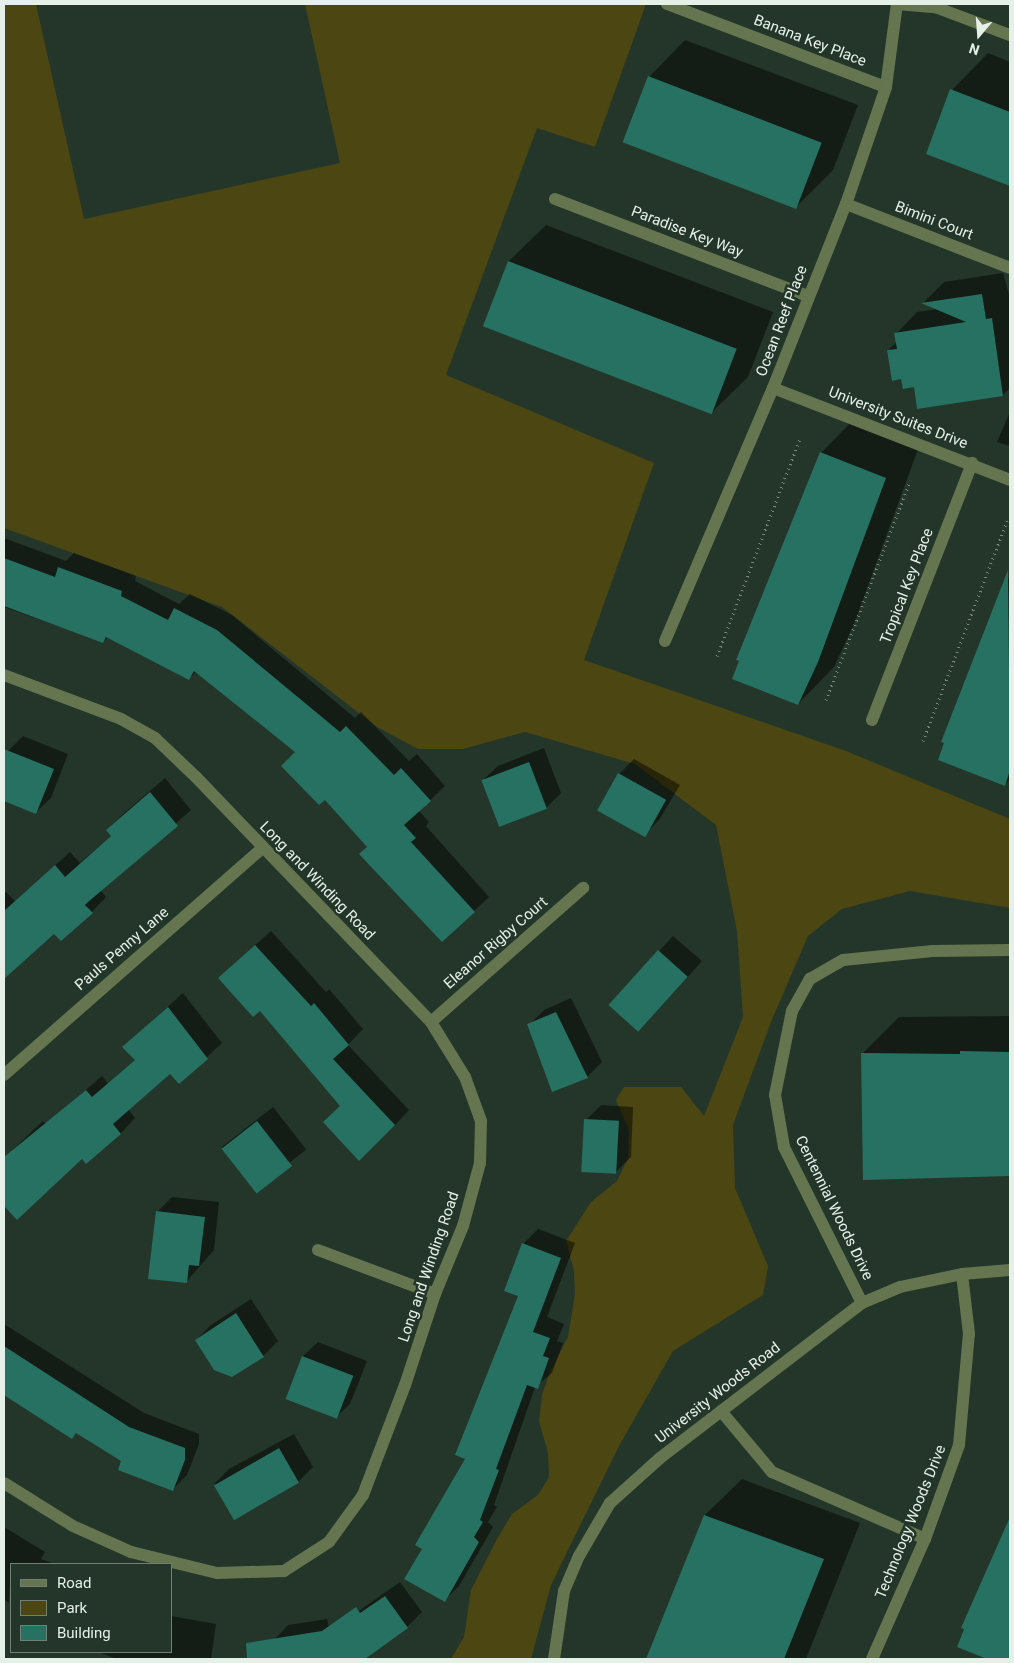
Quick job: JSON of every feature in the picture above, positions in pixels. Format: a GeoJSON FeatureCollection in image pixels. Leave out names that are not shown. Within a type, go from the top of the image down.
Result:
{"type":"FeatureCollection","features":[{"type":"Feature","properties":{"kind":"street","name":"Banana Key Place"},"geometry":{"type":"LineString","coordinates":[[667,4],[886,87]]}},
{"type":"Feature","properties":{"kind":"street","name":"Ocean Reef Place"},"geometry":{"type":"LineString","coordinates":[[665,640],[773,388],[846,204],[886,87],[898,4]]}},
{"type":"Feature","properties":{"kind":"street"},"geometry":{"type":"LineString","coordinates":[[898,4],[935,7],[1010,35]]}},
{"type":"Feature","properties":{"kind":"street","name":"Paradise Key Way"},"geometry":{"type":"LineString","coordinates":[[555,199],[808,296]]}},
{"type":"Feature","properties":{"kind":"street","name":"Bimini Court"},"geometry":{"type":"LineString","coordinates":[[846,204],[1010,268]]}},
{"type":"Feature","properties":{"kind":"street","name":"University Suites Drive"},"geometry":{"type":"LineString","coordinates":[[773,388],[972,463],[1010,480]]}},
{"type":"Feature","properties":{"kind":"street","name":"Tropical Key Place"},"geometry":{"type":"LineString","coordinates":[[872,720],[972,463]]}},
{"type":"Feature","properties":{"kind":"street","name":"Long and Winding Road"},"geometry":{"type":"LineString","coordinates":[[4,675],[121,719],[156,738],[196,777],[430,1022],[465,1076],[481,1121],[480,1163],[468,1208],[435,1294],[364,1495],[329,1542],[284,1571],[217,1573],[130,1552],[73,1526],[4,1483]]}},
{"type":"Feature","properties":{"kind":"street","name":"Pauls Penny Lane"},"geometry":{"type":"LineString","coordinates":[[4,1075],[262,848]]}},
{"type":"Feature","properties":{"kind":"street","name":"Eleanor Rigby Court"},"geometry":{"type":"LineString","coordinates":[[430,1022],[583,888]]}},
{"type":"Feature","properties":{"kind":"street","name":"Centennial Woods Drive"},"geometry":{"type":"LineString","coordinates":[[862,1303],[784,1147],[775,1094],[792,1011],[810,979],[843,960],[933,950],[1010,950]]}},
{"type":"Feature","properties":{"kind":"street"},"geometry":{"type":"LineString","coordinates":[[318,1250],[435,1294]]}},
{"type":"Feature","properties":{"kind":"street","name":"University Woods Road"},"geometry":{"type":"LineString","coordinates":[[554,1659],[564,1591],[579,1556],[610,1502],[660,1458],[862,1303],[900,1287],[962,1274],[1010,1270]]}},
{"type":"Feature","properties":{"kind":"street","name":"Technology Woods Drive"},"geometry":{"type":"LineString","coordinates":[[872,1659],[925,1539],[959,1445],[969,1334],[962,1274]]}},
{"type":"Feature","properties":{"kind":"street"},"geometry":{"type":"LineString","coordinates":[[721,1412],[772,1472],[925,1539]]}},
{"type":"Feature","properties":{"kind":"path"},"geometry":{"type":"LineString","coordinates":[[717,656],[800,439]]}},
{"type":"Feature","properties":{"kind":"path"},"geometry":{"type":"LineString","coordinates":[[826,700],[910,481]]}},
{"type":"Feature","properties":{"kind":"path"},"geometry":{"type":"LineString","coordinates":[[923,741],[1008,518]]}},
{"type":"Feature","properties":{"kind":"green space"},"geometry":{"type":"Polygon","coordinates":[[[4,4],[36,4],[84,219],[340,163],[305,4],[646,4],[595,147],[537,128],[446,375],[654,463],[584,660],[846,751],[1010,819],[1010,908],[910,891],[842,909],[808,936],[771,1022],[733,1125],[735,1188],[768,1266],[763,1295],[673,1351],[619,1446],[551,1585],[531,1659],[451,1659],[464,1637],[471,1590],[497,1539],[512,1514],[538,1495],[549,1477],[548,1453],[539,1421],[542,1395],[550,1372],[568,1337],[575,1294],[574,1271],[566,1241],[591,1202],[617,1181],[628,1158],[629,1130],[616,1100],[624,1087],[681,1087],[704,1116],[743,1017],[737,931],[716,825],[635,764],[525,732],[463,749],[418,749],[377,727],[222,607],[4,528],[4,4]]]}},
{"type":"Feature","properties":{"kind":"building"},"geometry":{"type":"Polygon","coordinates":[[[648,76],[822,143],[796,209],[623,142],[648,76]]]}},
{"type":"Feature","properties":{"kind":"building"},"geometry":{"type":"Polygon","coordinates":[[[950,89],[1010,112],[1010,186],[926,154],[950,89]]]}},
{"type":"Feature","properties":{"kind":"building"},"geometry":{"type":"Polygon","coordinates":[[[508,261],[737,349],[712,414],[483,326],[508,261]]]}},
{"type":"Feature","properties":{"kind":"building"},"geometry":{"type":"Polygon","coordinates":[[[982,294],[986,319],[992,318],[1003,396],[917,409],[914,387],[903,389],[901,379],[892,381],[887,350],[897,349],[894,333],[966,322],[921,303],[982,294]]]}},
{"type":"Feature","properties":{"kind":"building"},"geometry":{"type":"Polygon","coordinates":[[[820,452],[886,478],[818,662],[798,705],[732,679],[739,661],[736,660],[820,452]]]}},
{"type":"Feature","properties":{"kind":"building"},"geometry":{"type":"Polygon","coordinates":[[[4,558],[55,577],[58,567],[122,591],[121,596],[168,620],[174,608],[217,630],[340,732],[346,726],[394,775],[401,768],[431,801],[404,825],[416,838],[411,842],[475,912],[442,942],[359,854],[367,847],[325,800],[319,805],[281,766],[295,752],[194,671],[189,680],[106,637],[103,643],[4,606],[4,558]]]}},
{"type":"Feature","properties":{"kind":"building"},"geometry":{"type":"Polygon","coordinates":[[[1008,570],[1010,770],[1005,786],[938,760],[944,743],[941,742],[1008,570]]]}},
{"type":"Feature","properties":{"kind":"building"},"geometry":{"type":"Polygon","coordinates":[[[4,749],[54,769],[36,814],[4,801],[4,749]]]}},
{"type":"Feature","properties":{"kind":"building"},"geometry":{"type":"Polygon","coordinates":[[[529,762],[547,809],[499,827],[481,780],[529,762]]]}},
{"type":"Feature","properties":{"kind":"building"},"geometry":{"type":"Polygon","coordinates":[[[618,773],[666,800],[645,837],[597,811],[618,773]]]}},
{"type":"Feature","properties":{"kind":"building"},"geometry":{"type":"Polygon","coordinates":[[[150,792],[178,826],[85,905],[93,913],[61,941],[54,934],[4,979],[4,911],[55,865],[65,877],[111,836],[106,830],[150,792]]]}},
{"type":"Feature","properties":{"kind":"building"},"geometry":{"type":"Polygon","coordinates":[[[255,945],[311,1006],[314,1003],[349,1045],[333,1059],[395,1125],[359,1161],[323,1122],[340,1106],[260,1011],[253,1017],[218,978],[255,945]]]}},
{"type":"Feature","properties":{"kind":"building"},"geometry":{"type":"Polygon","coordinates":[[[658,950],[688,977],[638,1032],[608,1005],[658,950]]]}},
{"type":"Feature","properties":{"kind":"building"},"geometry":{"type":"Polygon","coordinates":[[[168,1007],[208,1059],[179,1084],[170,1074],[113,1124],[121,1134],[86,1164],[82,1159],[17,1220],[4,1206],[4,1157],[86,1090],[92,1097],[135,1060],[122,1047],[168,1007]]]}},
{"type":"Feature","properties":{"kind":"building"},"geometry":{"type":"Polygon","coordinates":[[[556,1012],[588,1078],[552,1092],[527,1024],[556,1012]]]}},
{"type":"Feature","properties":{"kind":"building"},"geometry":{"type":"Polygon","coordinates":[[[960,1051],[1010,1052],[1010,1176],[863,1180],[861,1053],[960,1054],[960,1051]]]}},
{"type":"Feature","properties":{"kind":"building"},"geometry":{"type":"Polygon","coordinates":[[[584,1119],[619,1121],[616,1174],[581,1172],[584,1119]]]}},
{"type":"Feature","properties":{"kind":"building"},"geometry":{"type":"Polygon","coordinates":[[[257,1121],[292,1166],[257,1194],[222,1149],[257,1121]]]}},
{"type":"Feature","properties":{"kind":"building"},"geometry":{"type":"Polygon","coordinates":[[[156,1211],[205,1217],[199,1266],[189,1265],[187,1283],[148,1279],[156,1211]]]}},
{"type":"Feature","properties":{"kind":"building"},"geometry":{"type":"Polygon","coordinates":[[[522,1243],[561,1258],[533,1332],[550,1338],[543,1356],[549,1358],[538,1389],[527,1385],[496,1469],[499,1470],[480,1520],[483,1522],[474,1537],[479,1542],[445,1602],[404,1579],[422,1549],[415,1545],[465,1459],[455,1455],[518,1296],[504,1291],[522,1243]]]}},
{"type":"Feature","properties":{"kind":"building"},"geometry":{"type":"Polygon","coordinates":[[[236,1313],[264,1357],[232,1377],[214,1370],[195,1340],[236,1313]]]}},
{"type":"Feature","properties":{"kind":"building"},"geometry":{"type":"Polygon","coordinates":[[[4,1346],[129,1427],[185,1448],[185,1460],[173,1491],[118,1470],[121,1461],[76,1433],[72,1439],[4,1395],[4,1346]]]}},
{"type":"Feature","properties":{"kind":"building"},"geometry":{"type":"Polygon","coordinates":[[[302,1356],[353,1376],[337,1419],[286,1399],[302,1356]]]}},
{"type":"Feature","properties":{"kind":"building"},"geometry":{"type":"Polygon","coordinates":[[[279,1448],[299,1483],[234,1520],[214,1486],[279,1448]]]}},
{"type":"Feature","properties":{"kind":"building"},"geometry":{"type":"Polygon","coordinates":[[[704,1515],[824,1559],[784,1659],[646,1659],[704,1515]]]}},
{"type":"Feature","properties":{"kind":"building"},"geometry":{"type":"Polygon","coordinates":[[[1010,1517],[1010,1659],[987,1659],[957,1647],[964,1629],[961,1628],[1010,1517]]]}},
{"type":"Feature","properties":{"kind":"building"},"geometry":{"type":"Polygon","coordinates":[[[385,1596],[408,1628],[365,1659],[247,1659],[246,1643],[322,1631],[356,1607],[360,1613],[385,1596]]]}}]}
